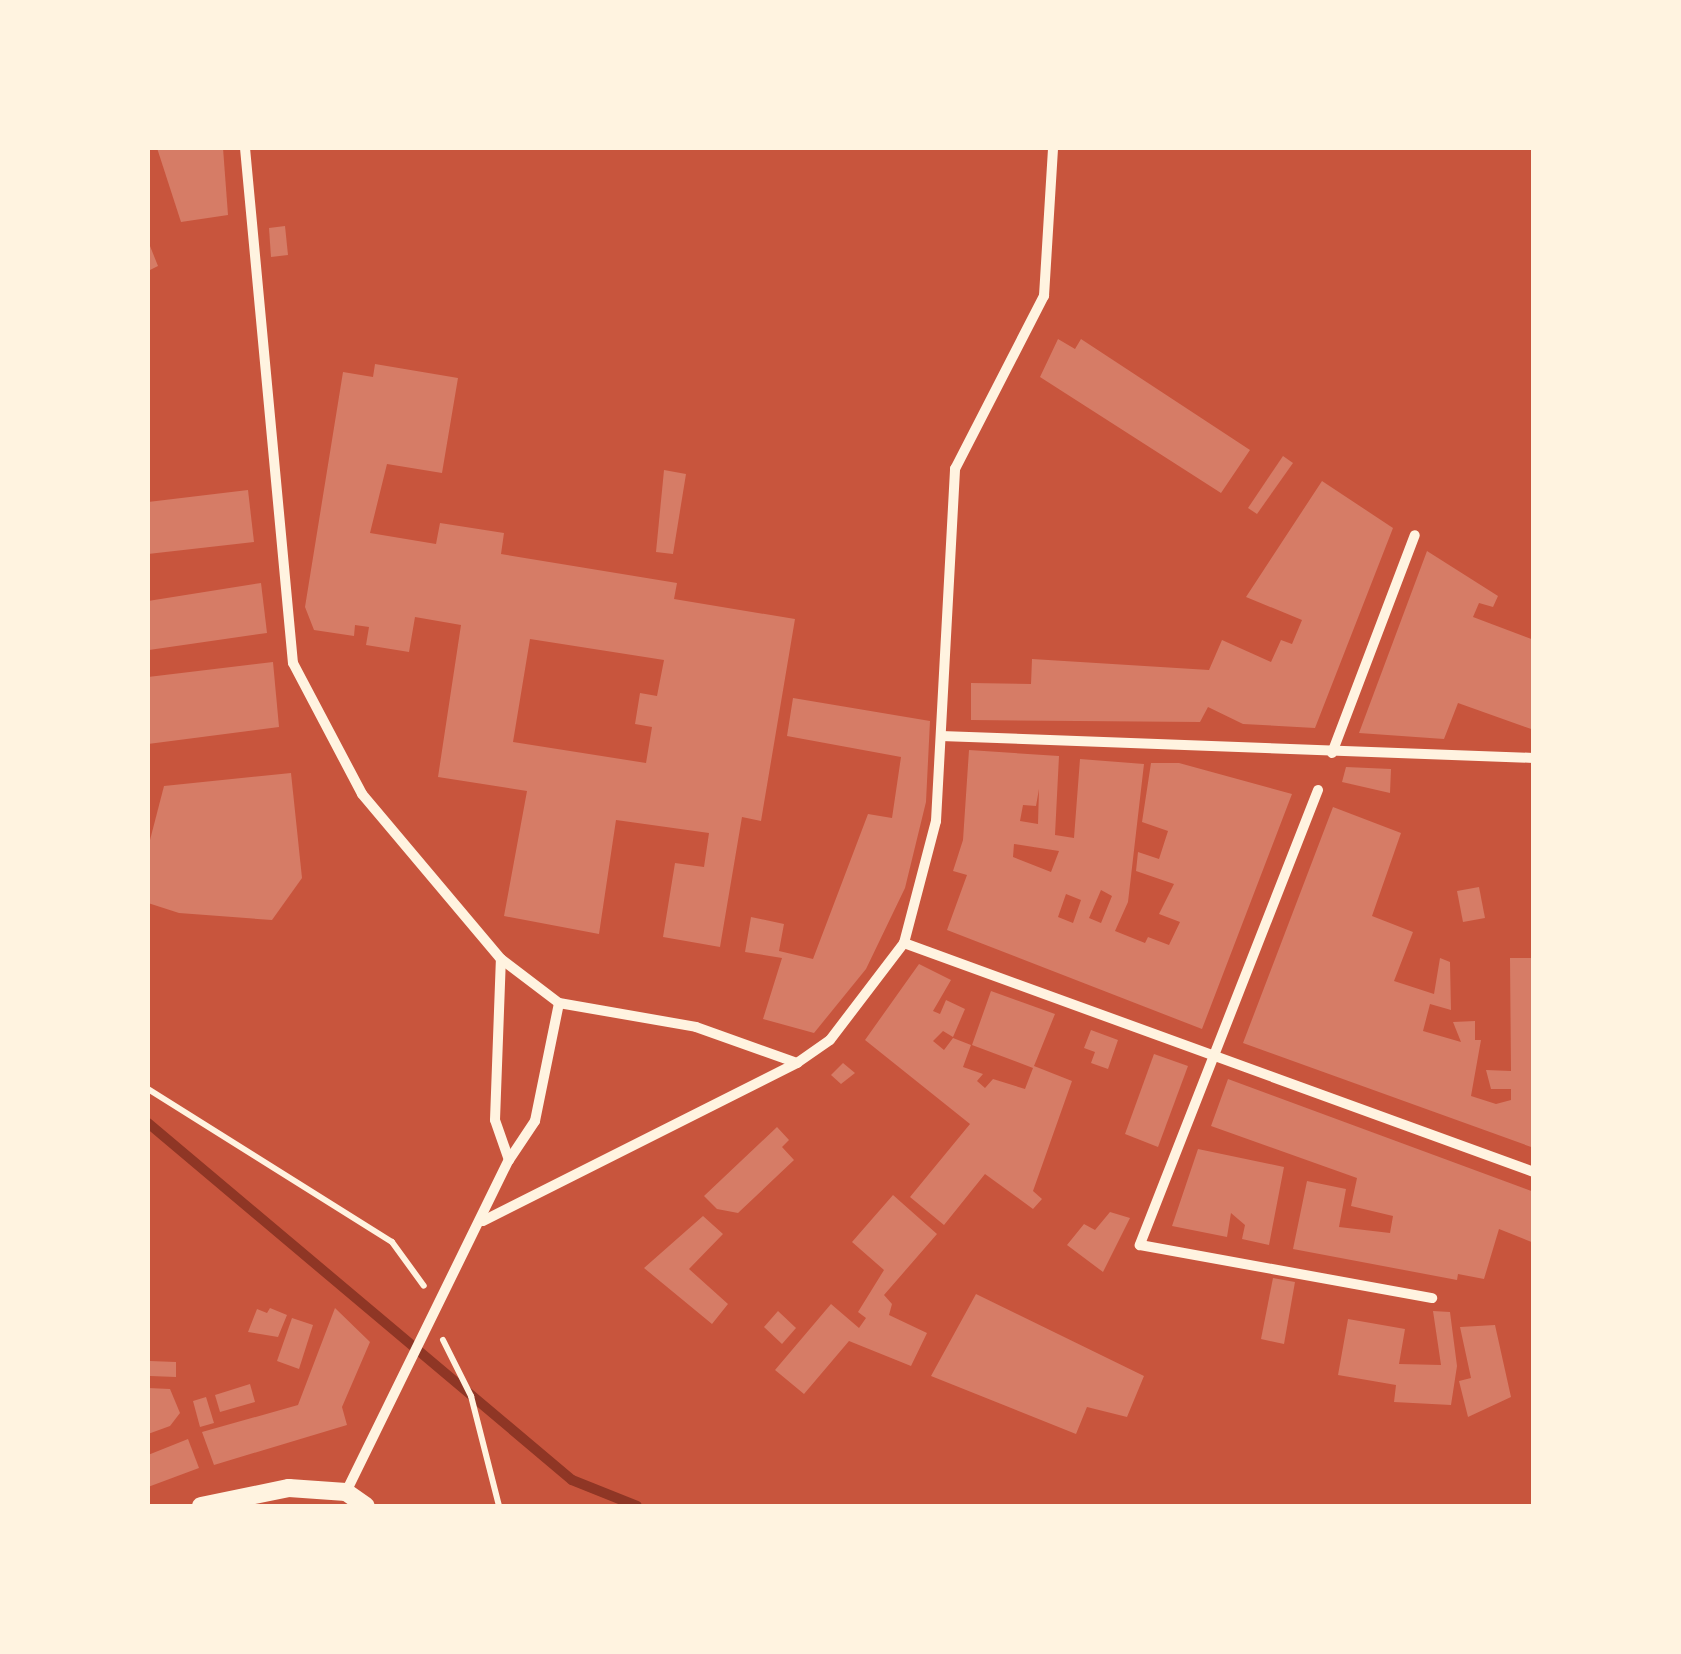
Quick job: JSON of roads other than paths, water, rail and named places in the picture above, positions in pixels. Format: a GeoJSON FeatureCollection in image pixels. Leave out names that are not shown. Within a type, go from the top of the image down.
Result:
{"type":"FeatureCollection","features":[{"type":"Feature","properties":{"kind":"street"},"geometry":{"type":"LineString","coordinates":[[245,148],[294,663],[362,794],[501,959],[559,1003],[696,1027],[797,1063]]}},
{"type":"Feature","properties":{"kind":"street"},"geometry":{"type":"LineString","coordinates":[[484,1221],[797,1063],[830,1040],[904,943],[936,821],[955,468],[1044,296],[1053,148]]}},
{"type":"Feature","properties":{"kind":"street"},"geometry":{"type":"LineString","coordinates":[[1332,753],[1415,535]]}},
{"type":"Feature","properties":{"kind":"street"},"geometry":{"type":"LineString","coordinates":[[941,736],[1534,758]]}},
{"type":"Feature","properties":{"kind":"street"},"geometry":{"type":"LineString","coordinates":[[1318,790],[1140,1244],[1432,1298]]}},
{"type":"Feature","properties":{"kind":"street"},"geometry":{"type":"LineString","coordinates":[[904,943],[1214,1060],[1534,1172]]}},
{"type":"Feature","properties":{"kind":"street"},"geometry":{"type":"LineString","coordinates":[[501,959],[495,1120],[509,1160]]}},
{"type":"Feature","properties":{"kind":"street"},"geometry":{"type":"LineString","coordinates":[[346,1492],[350,1472],[484,1221],[509,1160],[536,1121],[559,1003]]}},
{"type":"Feature","properties":{"kind":"street"},"geometry":{"type":"LineString","coordinates":[[202,1506],[262,1490],[346,1492],[366,1506]]}},
{"type":"Feature","properties":{"kind":"waterway"},"geometry":{"type":"LineString","coordinates":[[148,1123],[572,1480],[637,1506]]}}]}
